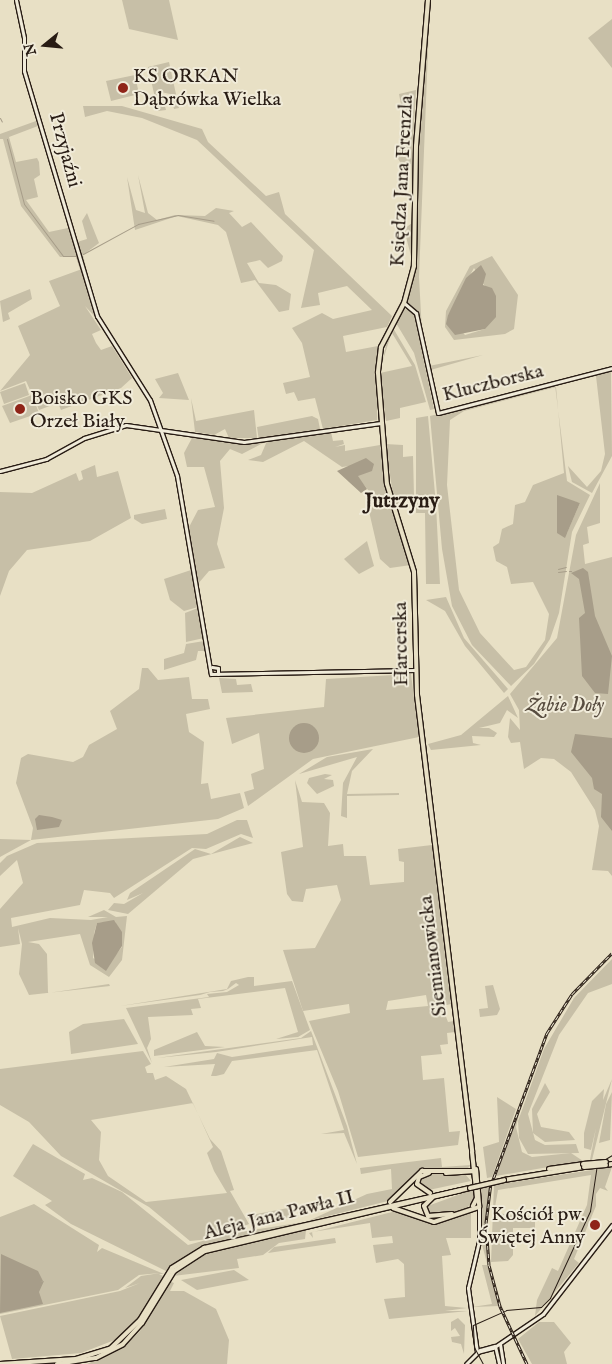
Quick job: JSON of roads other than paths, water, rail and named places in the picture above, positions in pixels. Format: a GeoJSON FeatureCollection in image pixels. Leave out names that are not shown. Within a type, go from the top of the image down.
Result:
{"type":"FeatureCollection","features":[{"type":"Feature","properties":{"kind":"main road","name":"Księdza Jana Frenzla"},"geometry":{"type":"LineString","coordinates":[[402,533],[390,498],[378,361],[389,330],[404,303],[415,255],[416,146],[428,0]]}},
{"type":"Feature","properties":{"kind":"main road","name":"Harcerska"},"geometry":{"type":"LineString","coordinates":[[402,533],[414,572],[415,670],[424,756]]}},
{"type":"Feature","properties":{"kind":"main road","name":"Siemianowicka"},"geometry":{"type":"LineString","coordinates":[[424,756],[479,1206]]}},
{"type":"Feature","properties":{"kind":"main road","name":"Aleja Jana Pawła II"},"geometry":{"type":"LineString","coordinates":[[0,1364],[76,1359],[111,1348],[140,1320],[164,1280],[173,1269],[204,1248],[542,1171],[612,1163]]}},
{"type":"Feature","properties":{"kind":"main road"},"geometry":{"type":"LineString","coordinates":[[387,1206],[422,1171],[475,1171]]}},
{"type":"Feature","properties":{"kind":"main road","name":"Siemianowicka"},"geometry":{"type":"LineString","coordinates":[[475,1171],[476,1198]]}},
{"type":"Feature","properties":{"kind":"main road"},"geometry":{"type":"LineString","coordinates":[[474,1208],[434,1219],[424,1211],[433,1195],[419,1188],[423,1174],[468,1174],[475,1171]]}},
{"type":"Feature","properties":{"kind":"main road"},"geometry":{"type":"LineString","coordinates":[[468,1174],[474,1181]]}},
{"type":"Feature","properties":{"kind":"main road"},"geometry":{"type":"LineString","coordinates":[[474,1208],[476,1198]]}},
{"type":"Feature","properties":{"kind":"main road"},"geometry":{"type":"LineString","coordinates":[[387,1206],[405,1210],[430,1222],[479,1206]]}},
{"type":"Feature","properties":{"kind":"main road"},"geometry":{"type":"LineString","coordinates":[[474,1208],[480,1214]]}},
{"type":"Feature","properties":{"kind":"main road","name":"Aleja Jana Pawła II"},"geometry":{"type":"LineString","coordinates":[[57,1364],[96,1358],[123,1344],[142,1324],[164,1280]]}},
{"type":"Feature","properties":{"kind":"street","name":"Przyjaźni"},"geometry":{"type":"LineString","coordinates":[[16,0],[24,38],[24,71],[94,308],[145,390],[162,429],[179,482],[214,667]]}},
{"type":"Feature","properties":{"kind":"street","name":"Kluczborska"},"geometry":{"type":"LineString","coordinates":[[404,303],[416,313],[438,413],[612,368]]}},
{"type":"Feature","properties":{"kind":"street"},"geometry":{"type":"LineString","coordinates":[[0,471],[46,459],[81,439],[122,425],[162,429],[244,442],[382,422]]}},
{"type":"Feature","properties":{"kind":"street"},"geometry":{"type":"LineString","coordinates":[[218,672],[214,667],[211,674],[218,672],[415,670]]}},
{"type":"Feature","properties":{"kind":"street","name":"Siemianowicka"},"geometry":{"type":"LineString","coordinates":[[476,1198],[480,1214],[480,1241],[468,1288],[477,1352]]}},
{"type":"Feature","properties":{"kind":"street"},"geometry":{"type":"LineString","coordinates":[[477,1352],[500,1344],[546,1310],[612,1225]]}},
{"type":"Feature","properties":{"kind":"street"},"geometry":{"type":"LineString","coordinates":[[500,1344],[503,1364]]}},
{"type":"Feature","properties":{"kind":"street"},"geometry":{"type":"LineString","coordinates":[[475,1348],[495,1346]]}},
{"type":"Feature","properties":{"kind":"street"},"geometry":{"type":"LineString","coordinates":[[495,1346],[499,1364]]}},
{"type":"Feature","properties":{"kind":"street"},"geometry":{"type":"LineString","coordinates":[[466,1364],[482,1348]]}},
{"type":"Feature","properties":{"kind":"waterway"},"geometry":{"type":"LineString","coordinates":[[0,118],[2,122]]}},
{"type":"Feature","properties":{"kind":"waterway"},"geometry":{"type":"LineString","coordinates":[[7,139],[24,204],[63,256],[76,256],[86,287]]}},
{"type":"Feature","properties":{"kind":"waterway"},"geometry":{"type":"LineString","coordinates":[[83,254],[138,224],[178,215],[214,221]]}},
{"type":"Feature","properties":{"kind":"waterway"},"geometry":{"type":"LineString","coordinates":[[558,569],[566,567]]}},
{"type":"Feature","properties":{"kind":"waterway"},"geometry":{"type":"LineString","coordinates":[[558,572],[566,571]]}},
{"type":"Feature","properties":{"kind":"tram line"},"geometry":{"type":"LineString","coordinates":[[483,1364],[474,1347],[473,1325],[506,1310],[541,1307],[550,1298],[590,1211],[597,1164],[612,1155]]}},
{"type":"Feature","properties":{"kind":"railway"},"geometry":{"type":"LineString","coordinates":[[527,1364],[500,1306],[489,1265],[486,1223],[491,1185],[547,1033],[572,994],[612,953]]}},
{"type":"Feature","properties":{"kind":"place","name":"KS ORKAN Dąbrówka Wielka"},"geometry":{"type":"Point","coordinates":[123,88]}},
{"type":"Feature","properties":{"kind":"place","name":"Boisko GKS Orzeł Biały"},"geometry":{"type":"Point","coordinates":[20,409]}},
{"type":"Feature","properties":{"kind":"place","name":"Kościół pw. Świętej Anny"},"geometry":{"type":"Point","coordinates":[595,1225]}},
{"type":"Feature","properties":{"kind":"district","name":"Jutrzyny"},"geometry":{"type":"Point","coordinates":[402,502]}},
{"type":"Feature","properties":{"kind":"park label","name":"Żabie Doły"},"geometry":{"type":"Point","coordinates":[565,705]}}]}
